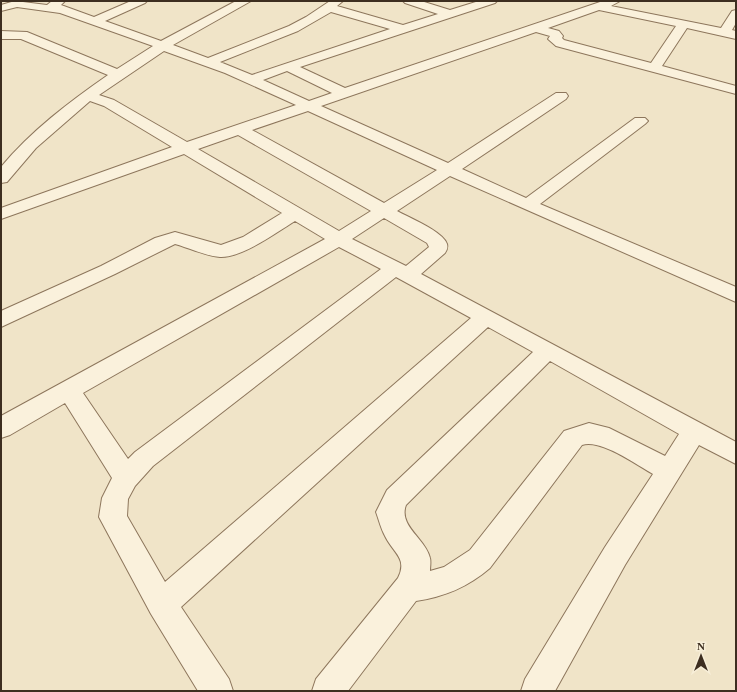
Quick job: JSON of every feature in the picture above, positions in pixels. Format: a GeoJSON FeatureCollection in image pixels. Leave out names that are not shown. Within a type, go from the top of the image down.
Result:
{"type":"FeatureCollection","features":[{"type":"Feature","properties":{"kind":"street"},"geometry":{"type":"LineString","coordinates":[[93,22],[141,1]]}},
{"type":"Feature","properties":{"kind":"street"},"geometry":{"type":"LineString","coordinates":[[1,178],[8,156],[40,134],[116,74],[220,13],[245,1]]}},
{"type":"Feature","properties":{"kind":"street"},"geometry":{"type":"LineString","coordinates":[[409,1],[450,14]]}},
{"type":"Feature","properties":{"kind":"street"},"geometry":{"type":"LineString","coordinates":[[251,80],[288,66],[491,1]]}},
{"type":"Feature","properties":{"kind":"street"},"geometry":{"type":"LineString","coordinates":[[576,1],[730,34],[736,13]]}},
{"type":"Feature","properties":{"kind":"street"},"geometry":{"type":"LineString","coordinates":[[1,214],[185,148],[614,1]]}},
{"type":"Feature","properties":{"kind":"street"},"geometry":{"type":"LineString","coordinates":[[1,8],[17,4],[58,5],[93,22],[208,62],[527,205],[736,295]]}},
{"type":"Feature","properties":{"kind":"street"},"geometry":{"type":"LineString","coordinates":[[208,62],[299,26],[334,5],[402,29]]}},
{"type":"Feature","properties":{"kind":"street"},"geometry":{"type":"LineString","coordinates":[[654,68],[683,25]]}},
{"type":"Feature","properties":{"kind":"street"},"geometry":{"type":"LineString","coordinates":[[537,28],[555,34],[557,36],[554,39],[560,43],[736,90]]}},
{"type":"Feature","properties":{"kind":"street"},"geometry":{"type":"LineString","coordinates":[[1,35],[23,35],[116,74]]}},
{"type":"Feature","properties":{"kind":"street"},"geometry":{"type":"LineString","coordinates":[[288,66],[346,94]]}},
{"type":"Feature","properties":{"kind":"street"},"geometry":{"type":"LineString","coordinates":[[88,96],[109,103],[339,239],[402,271],[548,350],[736,454]]}},
{"type":"Feature","properties":{"kind":"street"},"geometry":{"type":"LineString","coordinates":[[1,428],[339,239],[449,170],[561,96]]}},
{"type":"Feature","properties":{"kind":"street"},"geometry":{"type":"LineString","coordinates":[[527,205],[640,121]]}},
{"type":"Feature","properties":{"kind":"street"},"geometry":{"type":"LineString","coordinates":[[217,691],[162,604],[113,518],[115,498],[126,478],[144,459],[402,271],[434,254],[438,249],[438,244],[434,239],[240,130]]}},
{"type":"Feature","properties":{"kind":"street"},"geometry":{"type":"LineString","coordinates":[[1,320],[108,270],[162,242],[176,238],[188,240],[209,249],[221,251],[238,247],[250,241],[295,213]]}},
{"type":"Feature","properties":{"kind":"street"},"geometry":{"type":"LineString","coordinates":[[162,604],[486,317]]}},
{"type":"Feature","properties":{"kind":"street"},"geometry":{"type":"LineString","coordinates":[[328,691],[408,588],[416,572],[416,558],[395,529],[390,512],[396,498],[548,350]]}},
{"type":"Feature","properties":{"kind":"street"},"geometry":{"type":"LineString","coordinates":[[69,390],[126,478]]}},
{"type":"Feature","properties":{"kind":"street"},"geometry":{"type":"LineString","coordinates":[[537,691],[615,556],[694,432]]}},
{"type":"Feature","properties":{"kind":"street"},"geometry":{"type":"LineString","coordinates":[[408,588],[441,584],[464,573],[480,559],[573,438],[588,433],[609,438],[670,471]]}}]}
